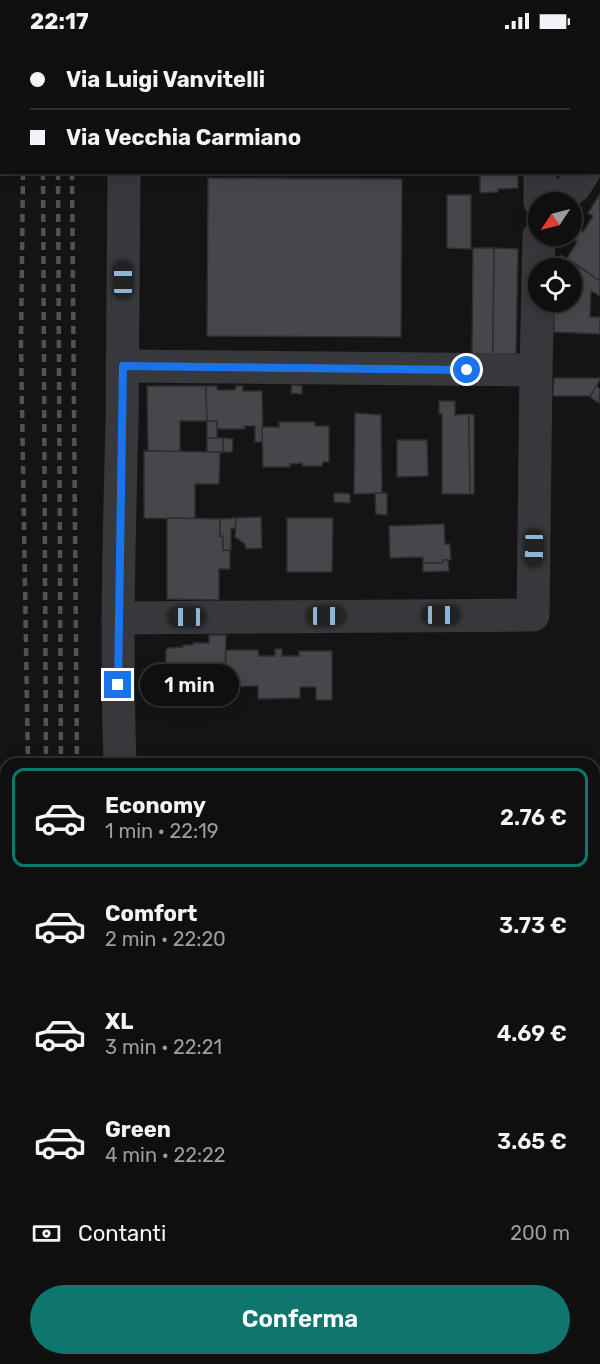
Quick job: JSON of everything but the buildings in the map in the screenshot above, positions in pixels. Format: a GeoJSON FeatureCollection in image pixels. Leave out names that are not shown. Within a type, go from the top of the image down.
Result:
{"type":"FeatureCollection","features":[{"type":"Feature","properties":{"kind":"street"},"geometry":{"type":"LineString","coordinates":[[120,758],[118,618],[124,174]]}},
{"type":"Feature","properties":{"kind":"street"},"geometry":{"type":"LineString","coordinates":[[540,174],[540,192]]}},
{"type":"Feature","properties":{"kind":"street"},"geometry":{"type":"LineString","coordinates":[[568,192],[575,186],[583,174]]}},
{"type":"Feature","properties":{"kind":"street"},"geometry":{"type":"LineString","coordinates":[[118,618],[533,615],[539,246]]}},
{"type":"Feature","properties":{"kind":"street"},"geometry":{"type":"LineString","coordinates":[[123,366],[536,370]]}},
{"type":"Feature","properties":{"kind":"railway"},"geometry":{"type":"LineString","coordinates":[[23,174],[21,345],[28,758]]}},
{"type":"Feature","properties":{"kind":"railway"},"geometry":{"type":"LineString","coordinates":[[43,174],[46,758]]}},
{"type":"Feature","properties":{"kind":"railway"},"geometry":{"type":"LineString","coordinates":[[58,174],[61,758]]}},
{"type":"Feature","properties":{"kind":"railway"},"geometry":{"type":"LineString","coordinates":[[72,174],[77,758]]}},
{"type":"Feature","properties":{"kind":"route"},"geometry":{"type":"LineString","coordinates":[[118,685],[123,366],[467,370]]}}]}
